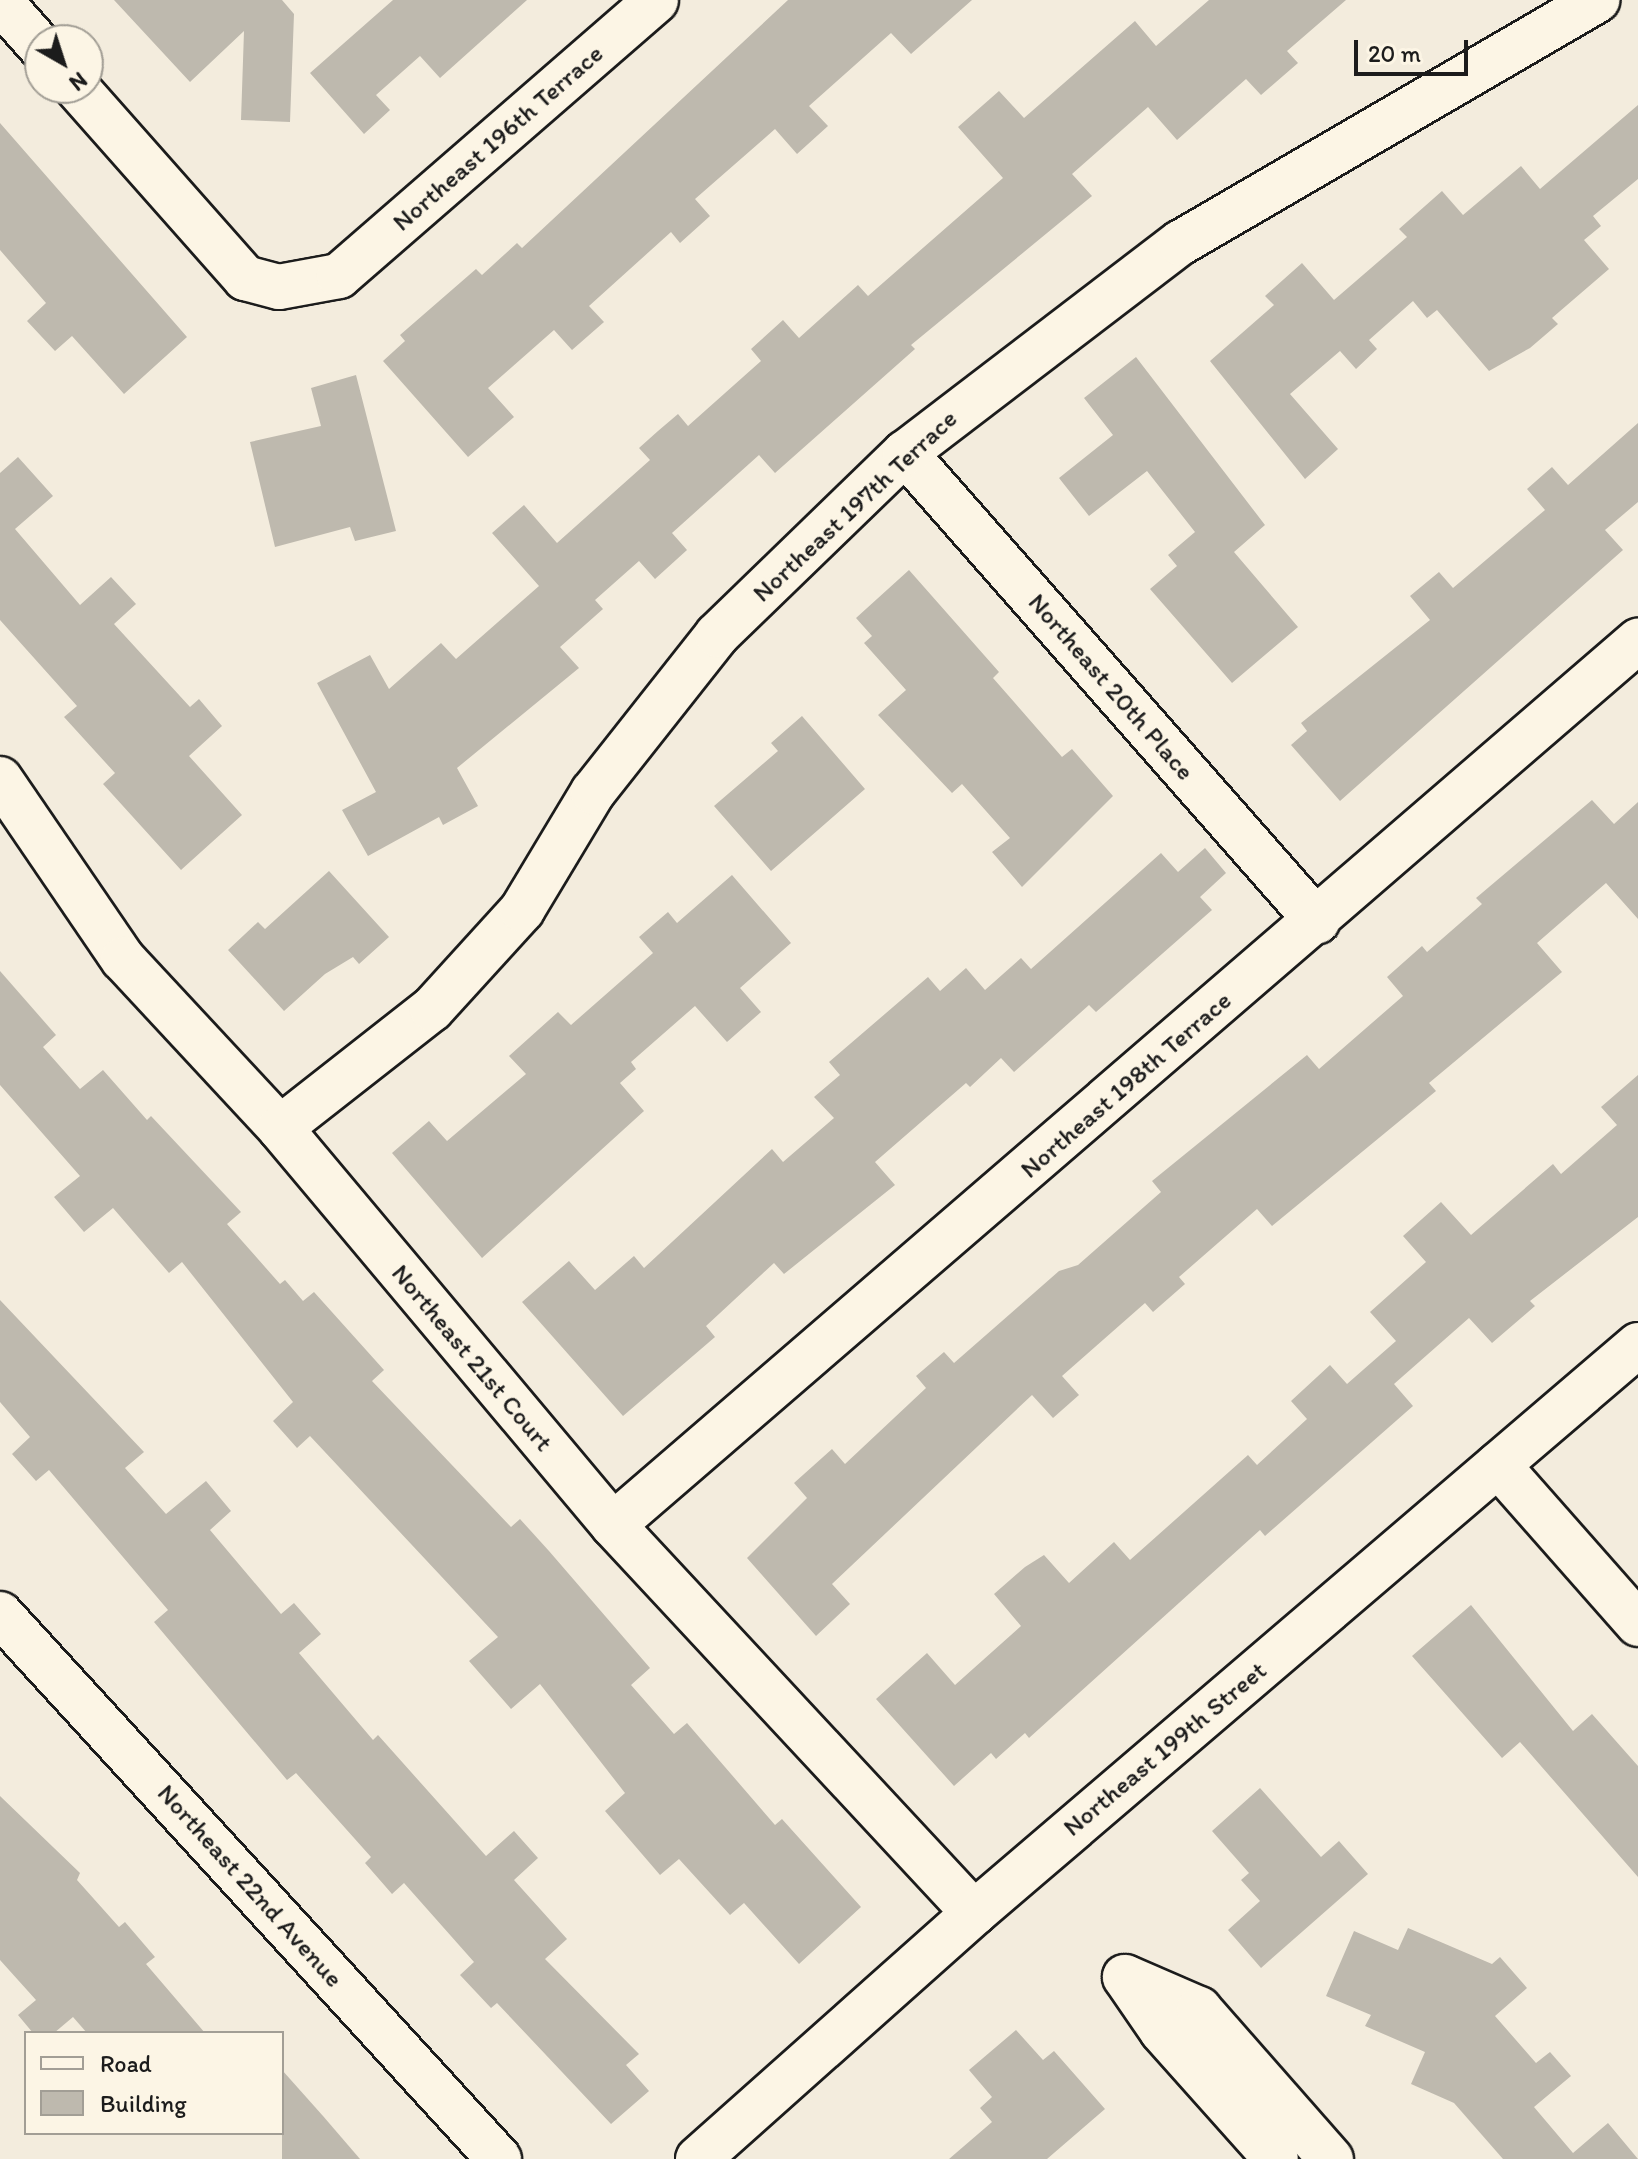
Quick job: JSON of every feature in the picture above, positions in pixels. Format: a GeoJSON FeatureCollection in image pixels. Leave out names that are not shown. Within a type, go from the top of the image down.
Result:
{"type":"FeatureCollection","features":[{"type":"Feature","properties":{"kind":"street","name":"Northeast 196th Terrace"},"geometry":{"type":"LineString","coordinates":[[91,104],[245,278],[279,287],[339,276],[656,0]]}},
{"type":"Feature","properties":{"kind":"street","name":"Northeast 197th Terrace"},"geometry":{"type":"LineString","coordinates":[[280,1128],[432,1009],[522,910],[593,792],[717,635],[905,453],[1180,243],[1597,0]]}},
{"type":"Feature","properties":{"kind":"street"},"geometry":{"type":"LineString","coordinates":[[0,1],[24,28]]}},
{"type":"Feature","properties":{"kind":"street","name":"Northeast 20th Place"},"geometry":{"type":"LineString","coordinates":[[905,453],[1317,921]]}},
{"type":"Feature","properties":{"kind":"street","name":"Northeast 198th Terrace"},"geometry":{"type":"LineString","coordinates":[[613,1525],[1638,641]]}},
{"type":"Feature","properties":{"kind":"street","name":"Northeast 21st Court"},"geometry":{"type":"LineString","coordinates":[[0,779],[123,959],[280,1128],[613,1525],[974,1913]]}},
{"type":"Feature","properties":{"kind":"street","name":"Northeast 199th Street"},"geometry":{"type":"LineString","coordinates":[[698,2159],[974,1913],[1638,1345]]}},
{"type":"Feature","properties":{"kind":"street"},"geometry":{"type":"LineString","coordinates":[[1498,1465],[1638,1624]]}},
{"type":"Feature","properties":{"kind":"street","name":"Northeast 22nd Avenue"},"geometry":{"type":"LineString","coordinates":[[0,1614],[499,2159]]}},
{"type":"Feature","properties":{"kind":"street"},"geometry":{"type":"LineString","coordinates":[[1276,2159],[1162,2031],[1125,1977],[1199,2009],[1331,2159]]}},
{"type":"Feature","properties":{"kind":"building"},"geometry":{"type":"Polygon","coordinates":[[[114,0],[282,0],[294,14],[290,122],[241,120],[244,31],[190,82],[114,0]]]}},
{"type":"Feature","properties":{"kind":"building"},"geometry":{"type":"Polygon","coordinates":[[[393,0],[527,0],[440,78],[420,56],[376,95],[390,110],[364,134],[310,73],[393,0]]]}},
{"type":"Feature","properties":{"kind":"building"},"geometry":{"type":"Polygon","coordinates":[[[788,0],[972,0],[911,54],[891,33],[809,106],[828,126],[797,154],[775,129],[695,199],[710,216],[680,243],[671,232],[589,306],[604,322],[572,350],[554,330],[488,388],[514,417],[468,457],[383,361],[405,341],[400,335],[476,269],[482,275],[517,243],[522,248],[788,0]]]}},
{"type":"Feature","properties":{"kind":"building"},"geometry":{"type":"Polygon","coordinates":[[[1209,0],[1346,0],[1287,51],[1298,63],[1261,95],[1246,79],[1177,140],[1148,107],[1072,174],[1092,196],[911,345],[915,349],[775,473],[759,455],[672,533],[687,550],[655,579],[639,561],[595,600],[603,609],[560,647],[579,668],[457,768],[478,806],[443,825],[439,817],[368,856],[342,810],[376,792],[317,683],[370,655],[389,689],[441,643],[456,659],[539,586],[492,533],[524,505],[557,543],[650,460],[639,448],[658,431],[678,414],[688,426],[761,361],[751,349],[783,320],[799,338],[858,285],[868,296],[1003,178],[958,127],[999,91],[1024,118],[1135,21],[1156,46],[1209,0]]]}},
{"type":"Feature","properties":{"kind":"building"},"geometry":{"type":"Polygon","coordinates":[[[1638,105],[1638,179],[1593,216],[1601,226],[1584,240],[1609,269],[1552,318],[1558,324],[1530,348],[1489,371],[1437,310],[1427,318],[1413,301],[1369,340],[1377,349],[1356,369],[1340,351],[1290,394],[1338,449],[1305,479],[1210,361],[1274,305],[1265,296],[1302,263],[1334,300],[1407,237],[1399,229],[1442,191],[1463,215],[1521,166],[1540,189],[1638,105]]]}},
{"type":"Feature","properties":{"kind":"building"},"geometry":{"type":"Polygon","coordinates":[[[0,123],[187,337],[124,394],[72,336],[55,351],[27,321],[46,303],[0,250],[0,123]]]}},
{"type":"Feature","properties":{"kind":"building"},"geometry":{"type":"Polygon","coordinates":[[[1136,357],[1265,525],[1234,552],[1298,627],[1232,683],[1150,589],[1177,566],[1168,555],[1195,532],[1147,471],[1089,516],[1059,478],[1113,435],[1084,398],[1136,357]]]}},
{"type":"Feature","properties":{"kind":"building"},"geometry":{"type":"Polygon","coordinates":[[[356,375],[396,531],[355,541],[350,527],[275,547],[250,442],[321,426],[311,388],[356,375]]]}},
{"type":"Feature","properties":{"kind":"building"},"geometry":{"type":"Polygon","coordinates":[[[1638,423],[1638,502],[1605,530],[1623,550],[1340,801],[1291,745],[1307,731],[1301,723],[1430,620],[1410,596],[1439,572],[1453,588],[1545,510],[1527,489],[1552,467],[1568,485],[1638,423]]]}},
{"type":"Feature","properties":{"kind":"building"},"geometry":{"type":"Polygon","coordinates":[[[18,457],[53,496],[15,529],[80,605],[111,577],[136,604],[114,624],[190,707],[199,699],[222,726],[189,756],[242,815],[181,870],[103,784],[115,773],[64,717],[77,706],[0,620],[0,473],[18,457]]]}},
{"type":"Feature","properties":{"kind":"building"},"geometry":{"type":"Polygon","coordinates":[[[909,570],[999,672],[993,678],[1062,757],[1072,749],[1113,796],[1022,887],[992,852],[1010,838],[962,784],[952,793],[878,715],[906,690],[864,643],[872,636],[856,618],[909,570]]]}},
{"type":"Feature","properties":{"kind":"building"},"geometry":{"type":"Polygon","coordinates":[[[802,716],[865,789],[771,871],[714,806],[778,751],[771,743],[802,716]]]}},
{"type":"Feature","properties":{"kind":"building"},"geometry":{"type":"Polygon","coordinates":[[[1592,800],[1614,824],[1638,802],[1638,919],[1606,883],[1537,943],[1562,972],[1429,1083],[1436,1091],[1272,1226],[1257,1209],[1179,1277],[1185,1284],[1153,1312],[1145,1303],[1062,1376],[1079,1395],[1053,1418],[1032,1395],[832,1584],[850,1604],[816,1636],[747,1558],[807,1498],[794,1483],[832,1449],[845,1464],[926,1388],[916,1376],[944,1352],[954,1363],[1059,1271],[1078,1265],[1161,1192],[1152,1181],[1307,1055],[1319,1069],[1403,996],[1387,977],[1422,946],[1427,952],[1482,904],[1476,898],[1592,800]]]}},
{"type":"Feature","properties":{"kind":"building"},"geometry":{"type":"Polygon","coordinates":[[[1205,848],[1226,873],[1200,897],[1212,910],[1096,1012],[1089,1005],[1014,1072],[1001,1058],[970,1087],[966,1083],[875,1162],[895,1185],[784,1274],[774,1263],[706,1326],[715,1337],[623,1416],[522,1302],[569,1261],[595,1290],[634,1256],[644,1268],[772,1149],[783,1162],[834,1118],[814,1097],[840,1075],[829,1062],[928,977],[940,991],[966,968],[985,990],[1021,958],[1031,969],[1161,853],[1178,872],[1205,848]]]}},
{"type":"Feature","properties":{"kind":"building"},"geometry":{"type":"Polygon","coordinates":[[[329,871],[389,937],[359,964],[353,957],[325,974],[284,1011],[228,950],[258,922],[265,929],[329,871]]]}},
{"type":"Feature","properties":{"kind":"building"},"geometry":{"type":"Polygon","coordinates":[[[732,875],[791,943],[740,988],[761,1012],[727,1042],[695,1006],[631,1062],[636,1069],[620,1083],[644,1111],[482,1258],[392,1153],[429,1121],[447,1141],[526,1074],[509,1056],[558,1012],[571,1025],[653,953],[639,937],[668,912],[677,923],[732,875]]]}},
{"type":"Feature","properties":{"kind":"building"},"geometry":{"type":"Polygon","coordinates":[[[0,971],[56,1035],[43,1047],[80,1089],[103,1070],[147,1120],[151,1116],[241,1212],[227,1224],[280,1284],[285,1280],[303,1301],[314,1292],[384,1370],[372,1381],[511,1527],[520,1519],[650,1668],[631,1685],[674,1734],[687,1723],[775,1825],[782,1819],[861,1907],[799,1964],[744,1903],[730,1915],[679,1859],[660,1875],[605,1811],[625,1793],[540,1684],[511,1709],[469,1661],[498,1637],[310,1436],[297,1448],[273,1421],[293,1402],[182,1262],[169,1273],[113,1208],[84,1232],[54,1197],[80,1176],[0,1085],[0,971]]]}},
{"type":"Feature","properties":{"kind":"building"},"geometry":{"type":"Polygon","coordinates":[[[1638,1075],[1638,1217],[1530,1301],[1535,1306],[1492,1343],[1469,1318],[1394,1384],[1413,1406],[1265,1536],[1260,1530],[1029,1738],[1025,1733],[996,1759],[991,1753],[954,1786],[876,1699],[927,1653],[955,1685],[1021,1626],[994,1594],[1044,1555],[1069,1583],[1114,1542],[1130,1560],[1248,1455],[1257,1465],[1307,1419],[1291,1401],[1330,1365],[1347,1384],[1396,1341],[1370,1312],[1426,1262],[1403,1236],[1441,1202],[1471,1235],[1553,1164],[1561,1174],[1617,1125],[1601,1107],[1638,1075]]]}},
{"type":"Feature","properties":{"kind":"building"},"geometry":{"type":"Polygon","coordinates":[[[0,1300],[144,1452],[125,1468],[166,1514],[206,1481],[231,1511],[210,1530],[281,1614],[294,1603],[321,1634],[299,1653],[373,1740],[378,1735],[486,1856],[514,1831],[538,1858],[514,1880],[567,1939],[545,1959],[639,2054],[626,2065],[649,2091],[611,2124],[497,2003],[491,2008],[460,1975],[474,1962],[404,1883],[392,1894],[365,1863],[371,1857],[296,1773],[287,1780],[154,1622],[168,1610],[49,1470],[36,1481],[12,1454],[30,1437],[0,1402],[0,1300]]]}},
{"type":"Feature","properties":{"kind":"building"},"geometry":{"type":"Polygon","coordinates":[[[1471,1605],[1573,1731],[1592,1714],[1638,1766],[1638,1877],[1520,1742],[1502,1758],[1412,1656],[1471,1605]]]}},
{"type":"Feature","properties":{"kind":"building"},"geometry":{"type":"Polygon","coordinates":[[[1260,1788],[1321,1857],[1339,1841],[1368,1874],[1261,1968],[1228,1930],[1260,1901],[1241,1880],[1249,1873],[1212,1831],[1260,1788]]]}},
{"type":"Feature","properties":{"kind":"building"},"geometry":{"type":"Polygon","coordinates":[[[0,1796],[80,1873],[77,1880],[119,1927],[125,1922],[155,1957],[146,1964],[203,2031],[85,2031],[73,2017],[56,2031],[31,2031],[18,2015],[36,2000],[0,1960],[0,1796]]]}},
{"type":"Feature","properties":{"kind":"building"},"geometry":{"type":"Polygon","coordinates":[[[1408,1928],[1492,1964],[1500,1957],[1527,1988],[1495,2016],[1536,2063],[1550,2052],[1571,2076],[1534,2107],[1573,2153],[1608,2123],[1638,2159],[1503,2159],[1454,2103],[1411,2084],[1425,2052],[1365,2026],[1371,2015],[1326,1996],[1354,1931],[1398,1950],[1408,1928]]]}},
{"type":"Feature","properties":{"kind":"building"},"geometry":{"type":"Polygon","coordinates":[[[1016,2030],[1043,2060],[1054,2051],[1105,2109],[1047,2159],[949,2159],[992,2122],[980,2108],[992,2097],[969,2070],[1016,2030]]]}},
{"type":"Feature","properties":{"kind":"building"},"geometry":{"type":"Polygon","coordinates":[[[284,2072],[360,2159],[282,2159],[284,2135],[284,2072]]]}}]}
